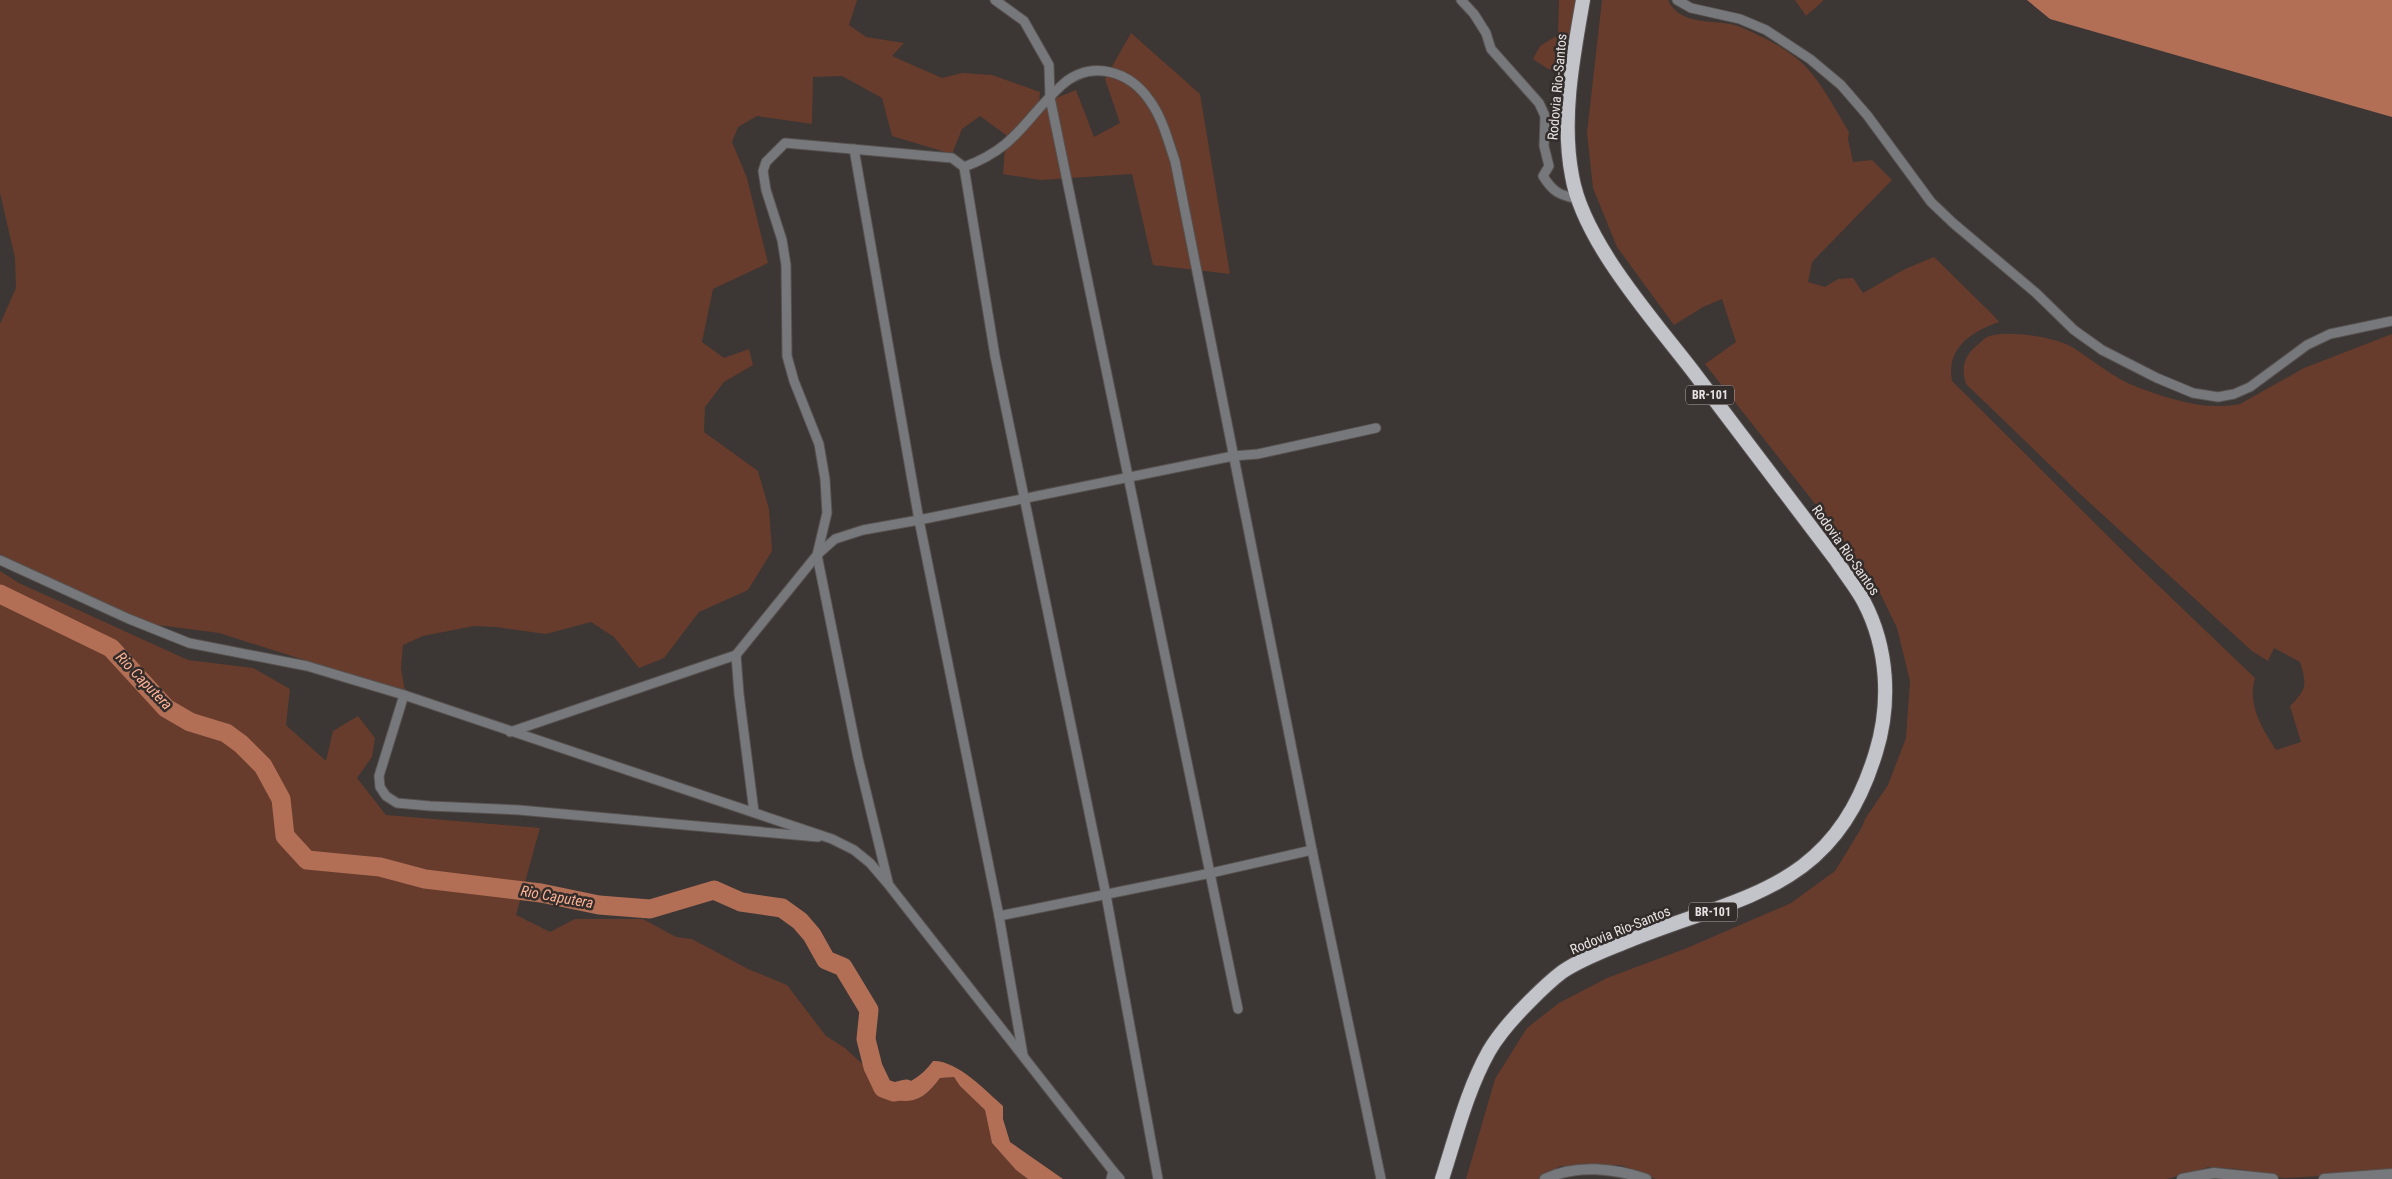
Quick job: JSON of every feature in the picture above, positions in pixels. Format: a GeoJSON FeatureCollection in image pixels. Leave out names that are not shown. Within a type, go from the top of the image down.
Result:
{"type":"FeatureCollection","features":[{"type":"Feature","properties":{"kind":"highway","name":"Rodovia Rio-Santos"},"geometry":{"type":"LineString","coordinates":[[1442,1179],[1467,1100],[1489,1051],[1524,1007],[1563,972],[1601,952],[1733,904],[1781,881],[1809,862],[1834,836],[1853,809],[1868,776],[1883,730],[1886,682],[1881,649],[1864,602],[1836,560],[1632,292],[1592,232],[1578,198],[1568,150],[1568,115],[1576,42],[1583,0]]}},
{"type":"Feature","properties":{"kind":"street"},"geometry":{"type":"LineString","coordinates":[[995,0],[1024,21],[1049,65],[1050,98],[1238,1009]]}},
{"type":"Feature","properties":{"kind":"street"},"geometry":{"type":"LineString","coordinates":[[1461,0],[1482,26],[1491,49],[1539,103],[1545,116],[1544,146],[1549,166],[1543,176],[1551,190],[1558,195],[1578,198]]}},
{"type":"Feature","properties":{"kind":"street"},"geometry":{"type":"LineString","coordinates":[[1677,0],[1690,8],[1740,20],[1766,30],[1810,59],[1841,85],[1861,107],[1931,202],[1953,223],[2036,293],[2074,330],[2102,350],[2157,378],[2193,393],[2218,396],[2234,394],[2250,386],[2307,344],[2330,334],[2392,321]]}},
{"type":"Feature","properties":{"kind":"street"},"geometry":{"type":"LineString","coordinates":[[964,167],[1002,149],[1050,98],[1076,74],[1095,70],[1109,70],[1122,75],[1136,85],[1150,101],[1161,120],[1175,161],[1232,456],[1381,1179]]}},
{"type":"Feature","properties":{"kind":"street"},"geometry":{"type":"LineString","coordinates":[[1546,124],[1568,115]]}},
{"type":"Feature","properties":{"kind":"street"},"geometry":{"type":"LineString","coordinates":[[888,884],[858,758],[817,555],[827,513],[825,479],[819,444],[794,381],[787,356],[786,265],[782,240],[766,190],[763,171],[766,162],[785,143],[940,156],[952,158],[964,167],[995,356],[1106,895],[1158,1179]]}},
{"type":"Feature","properties":{"kind":"street"},"geometry":{"type":"LineString","coordinates":[[854,149],[919,520],[999,916],[1024,1058]]}},
{"type":"Feature","properties":{"kind":"street"},"geometry":{"type":"LineString","coordinates":[[510,732],[736,655],[817,555],[835,539],[863,530],[1024,500],[1232,456],[1258,454],[1376,428]]}},
{"type":"Feature","properties":{"kind":"street"},"geometry":{"type":"LineString","coordinates":[[0,560],[129,619],[189,644],[307,666],[404,695],[754,812],[832,839],[854,850],[870,863],[888,884],[1024,1058],[1112,1175],[1120,1179]]}},
{"type":"Feature","properties":{"kind":"street"},"geometry":{"type":"LineString","coordinates":[[736,655],[754,812]]}},
{"type":"Feature","properties":{"kind":"street"},"geometry":{"type":"LineString","coordinates":[[404,695],[379,776],[380,787],[386,796],[396,802],[430,806],[519,810],[832,839]]}},
{"type":"Feature","properties":{"kind":"street"},"geometry":{"type":"LineString","coordinates":[[999,916],[1106,895],[1312,850]]}},
{"type":"Feature","properties":{"kind":"street"},"geometry":{"type":"LineString","coordinates":[[1545,1179],[1554,1174],[1589,1169],[1631,1174],[1646,1179]]}},
{"type":"Feature","properties":{"kind":"street"},"geometry":{"type":"LineString","coordinates":[[2182,1179],[2214,1173],[2273,1179]]}},
{"type":"Feature","properties":{"kind":"street"},"geometry":{"type":"LineString","coordinates":[[2324,1179],[2392,1174]]}},
{"type":"Feature","properties":{"kind":"shaded area"},"geometry":{"type":"Polygon","coordinates":[[[0,0],[857,0],[849,25],[866,37],[904,43],[892,56],[942,78],[962,73],[992,75],[1040,92],[1039,105],[1076,90],[1094,137],[1120,123],[1105,79],[1131,33],[1200,94],[1230,274],[1153,265],[1132,174],[1040,180],[1003,174],[1006,135],[980,116],[962,129],[952,154],[892,136],[882,98],[842,76],[813,77],[812,124],[757,116],[738,127],[732,142],[747,178],[768,263],[713,289],[702,342],[724,358],[749,349],[753,365],[724,382],[705,407],[704,432],[758,471],[769,509],[772,551],[748,590],[699,612],[664,658],[639,668],[614,637],[591,622],[546,634],[474,626],[423,636],[403,645],[401,668],[405,692],[219,633],[143,623],[22,567],[0,554],[0,324],[16,288],[15,258],[0,193],[0,0]]]}},
{"type":"Feature","properties":{"kind":"shaded area"},"geometry":{"type":"Polygon","coordinates":[[[1559,0],[1578,0],[1570,57],[1559,69],[1548,69],[1533,59],[1540,46],[1558,35],[1559,0]]]}},
{"type":"Feature","properties":{"kind":"shaded area"},"geometry":{"type":"Polygon","coordinates":[[[1602,0],[1668,0],[1674,9],[1691,19],[1734,25],[1760,36],[1786,50],[1807,68],[1824,91],[1849,132],[1848,139],[1853,162],[1872,160],[1892,180],[1812,262],[1808,282],[1825,287],[1838,279],[1853,278],[1863,293],[1905,269],[1934,257],[1994,316],[1999,322],[1970,336],[1957,350],[1951,369],[1952,381],[2137,565],[2255,678],[2253,688],[2254,707],[2261,725],[2276,750],[2301,742],[2290,706],[2300,695],[2304,686],[2304,676],[2300,662],[2274,648],[2268,661],[2252,651],[2080,494],[1966,384],[1964,364],[1971,351],[1987,337],[2005,334],[2030,335],[2064,343],[2120,379],[2149,391],[2187,403],[2227,406],[2240,404],[2304,368],[2392,334],[2392,1172],[2284,1178],[2238,1169],[2209,1167],[2167,1179],[1656,1179],[1621,1165],[1560,1166],[1540,1179],[1466,1179],[1495,1079],[1527,1028],[1559,1003],[1607,978],[1687,948],[1791,903],[1835,871],[1865,819],[1888,785],[1906,738],[1910,681],[1897,628],[1881,595],[1842,538],[1705,364],[1736,342],[1722,299],[1703,307],[1674,325],[1617,247],[1593,188],[1587,133],[1602,0]]]}},
{"type":"Feature","properties":{"kind":"shaded area"},"geometry":{"type":"Polygon","coordinates":[[[1795,0],[1824,0],[1806,16],[1795,0]]]}},
{"type":"Feature","properties":{"kind":"shaded area"},"geometry":{"type":"Polygon","coordinates":[[[2027,0],[2392,0],[2392,117],[2050,19],[2027,0]]]}},
{"type":"Feature","properties":{"kind":"shaded area"},"geometry":{"type":"Polygon","coordinates":[[[0,571],[19,583],[188,660],[253,668],[290,689],[286,725],[326,761],[333,731],[358,716],[375,738],[372,757],[357,778],[386,815],[540,828],[516,915],[550,932],[575,919],[643,919],[676,937],[692,939],[748,969],[787,985],[826,1036],[845,1048],[869,1070],[882,1097],[901,1101],[915,1100],[934,1086],[940,1078],[954,1077],[960,1086],[985,1110],[992,1143],[1016,1170],[1028,1179],[0,1179],[0,571]]]}},
{"type":"Feature","properties":{"kind":"shaded area"},"geometry":{"type":"Polygon","coordinates":[[[933,1061],[942,1062],[961,1071],[988,1092],[1003,1106],[1003,1119],[1010,1142],[1063,1179],[1028,1179],[1016,1170],[992,1143],[985,1110],[960,1086],[954,1077],[940,1078],[934,1086],[915,1100],[901,1101],[882,1097],[883,1088],[898,1086],[911,1081],[933,1061]]]}},
{"type":"Feature","properties":{"kind":"waterway","name":"Rio Caputera"},"geometry":{"type":"LineString","coordinates":[[0,594],[111,648],[166,708],[190,722],[226,733],[241,744],[263,766],[281,799],[285,836],[307,860],[380,867],[425,879],[541,893],[599,905],[650,909],[714,890],[741,902],[782,908],[800,921],[812,935],[826,960],[843,967],[869,1010],[866,1039],[873,1067],[883,1088],[894,1092],[906,1089]]}}]}
